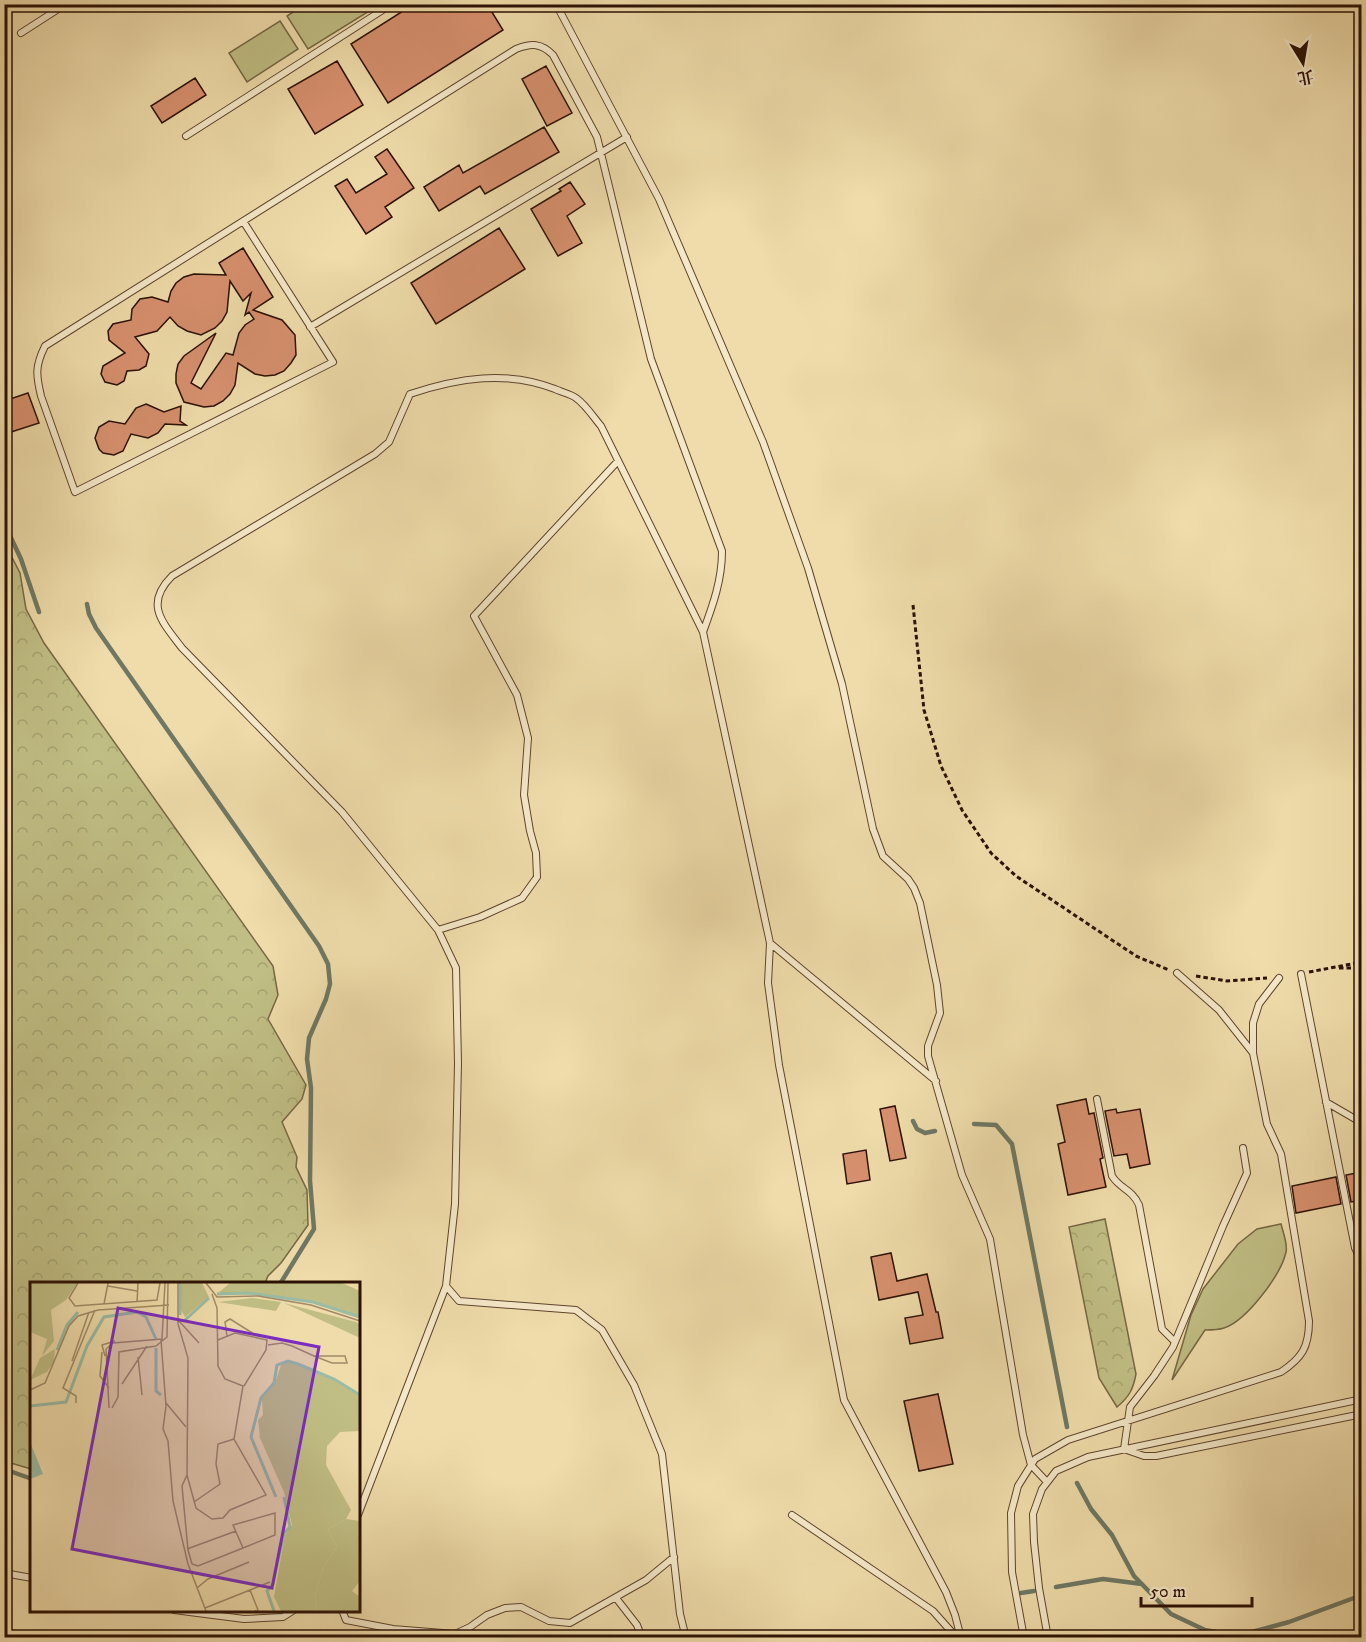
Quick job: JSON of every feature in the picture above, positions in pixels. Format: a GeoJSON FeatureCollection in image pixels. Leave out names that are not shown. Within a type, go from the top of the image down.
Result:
{"type":"FeatureCollection","features":[{"type":"Feature","properties":{"kind":"lane"},"geometry":{"type":"LineString","coordinates":[[21,33],[66,4]]}},
{"type":"Feature","properties":{"kind":"lane"},"geometry":{"type":"LineString","coordinates":[[186,136],[392,4]]}},
{"type":"Feature","properties":{"kind":"lane"},"geometry":{"type":"LineString","coordinates":[[556,4],[659,199],[764,442],[808,568],[842,684],[873,829],[884,856],[908,879],[920,903],[940,1012],[928,1046],[928,1056],[962,1175],[990,1239],[1023,1436],[1031,1465],[1047,1482]]}},
{"type":"Feature","properties":{"kind":"lane"},"geometry":{"type":"LineString","coordinates":[[243,221],[333,362],[75,492],[37,381],[36,370],[45,346],[243,221],[516,49],[530,44],[543,46],[554,55],[597,137],[651,359],[722,551],[722,569],[717,594],[703,633]]}},
{"type":"Feature","properties":{"kind":"lane"},"geometry":{"type":"LineString","coordinates":[[310,327],[627,137]]}},
{"type":"Feature","properties":{"kind":"lane"},"geometry":{"type":"LineString","coordinates":[[360,1510],[446,1286],[455,1204],[458,1063],[456,968],[438,930],[342,812],[182,648],[165,627],[157,601],[160,588],[172,576],[375,453],[389,442],[410,394],[480,377],[515,379],[546,386],[577,398],[601,426],[703,633],[770,943],[768,983],[779,1065],[844,1400],[946,1592],[955,1615],[959,1638]]}},
{"type":"Feature","properties":{"kind":"lane"},"geometry":{"type":"LineString","coordinates":[[438,930],[480,917],[522,898],[537,877],[536,853],[524,795],[528,738],[517,695],[474,616],[618,461]]}},
{"type":"Feature","properties":{"kind":"lane"},"geometry":{"type":"LineString","coordinates":[[770,943],[937,1082]]}},
{"type":"Feature","properties":{"kind":"lane"},"geometry":{"type":"LineString","coordinates":[[1177,973],[1219,1010],[1253,1053]]}},
{"type":"Feature","properties":{"kind":"lane"},"geometry":{"type":"LineString","coordinates":[[1301,974],[1355,1248],[1362,1262]]}},
{"type":"Feature","properties":{"kind":"lane"},"geometry":{"type":"LineString","coordinates":[[1024,1638],[1012,1572],[1011,1513],[1018,1486],[1035,1459],[1068,1440],[1281,1372],[1294,1364],[1303,1353],[1309,1336],[1309,1321],[1281,1154],[1267,1124],[1253,1053],[1252,1023],[1259,1004],[1279,978]]}},
{"type":"Feature","properties":{"kind":"lane"},"geometry":{"type":"LineString","coordinates":[[1097,1099],[1112,1176],[1116,1182],[1135,1195],[1139,1205],[1162,1329],[1175,1342]]}},
{"type":"Feature","properties":{"kind":"lane"},"geometry":{"type":"LineString","coordinates":[[1326,1102],[1362,1123]]}},
{"type":"Feature","properties":{"kind":"lane"},"geometry":{"type":"LineString","coordinates":[[1125,1449],[1130,1407],[1154,1376],[1175,1342],[1222,1226],[1247,1173],[1243,1148]]}},
{"type":"Feature","properties":{"kind":"lane"},"geometry":{"type":"LineString","coordinates":[[446,1286],[459,1301],[576,1310],[602,1330],[634,1385],[662,1455],[680,1614],[686,1638]]}},
{"type":"Feature","properties":{"kind":"lane"},"geometry":{"type":"LineString","coordinates":[[1048,1638],[1037,1565],[1034,1514],[1042,1489],[1056,1471],[1088,1457],[1362,1399]]}},
{"type":"Feature","properties":{"kind":"lane"},"geometry":{"type":"LineString","coordinates":[[1125,1449],[1144,1456],[1156,1456],[1362,1414]]}},
{"type":"Feature","properties":{"kind":"lane"},"geometry":{"type":"LineString","coordinates":[[792,1515],[933,1611],[959,1638]]}},
{"type":"Feature","properties":{"kind":"lane"},"geometry":{"type":"LineString","coordinates":[[342,1612],[346,1620],[393,1629],[454,1634],[470,1627],[486,1615],[505,1608],[521,1607],[549,1621],[570,1623],[646,1580],[674,1557]]}},
{"type":"Feature","properties":{"kind":"lane"},"geometry":{"type":"LineString","coordinates":[[4,1573],[30,1578]]}},
{"type":"Feature","properties":{"kind":"lane"},"geometry":{"type":"LineString","coordinates":[[4,1578],[22,1576]]}},
{"type":"Feature","properties":{"kind":"lane"},"geometry":{"type":"LineString","coordinates":[[616,1598],[637,1624],[642,1638]]}},
{"type":"Feature","properties":{"kind":"lane"},"geometry":{"type":"LineString","coordinates":[[184,1612],[244,1618],[283,1617],[292,1612]]}},
{"type":"Feature","properties":{"kind":"lane"},"geometry":{"type":"LineString","coordinates":[[393,1629],[420,1638]]}},
{"type":"Feature","properties":{"kind":"path"},"geometry":{"type":"LineString","coordinates":[[1353,4],[1362,13]]}},
{"type":"Feature","properties":{"kind":"path"},"geometry":{"type":"LineString","coordinates":[[913,605],[924,710],[941,766],[962,810],[991,853],[1016,876],[1136,956],[1177,973],[1227,981],[1279,978]]}},
{"type":"Feature","properties":{"kind":"path"},"geometry":{"type":"LineString","coordinates":[[1301,974],[1362,962]]}},
{"type":"Feature","properties":{"kind":"path"},"geometry":{"type":"LineString","coordinates":[[1329,968],[1362,968]]}},
{"type":"Feature","properties":{"kind":"green space"},"geometry":{"type":"Polygon","coordinates":[[[304,5],[379,5],[308,49],[287,16],[304,5]]]}},
{"type":"Feature","properties":{"kind":"green space"},"geometry":{"type":"Polygon","coordinates":[[[280,21],[298,49],[247,82],[229,53],[280,21]]]}},
{"type":"Feature","properties":{"kind":"green space"},"geometry":{"type":"Polygon","coordinates":[[[4,542],[20,573],[26,609],[44,643],[273,966],[278,995],[268,1019],[306,1085],[302,1099],[282,1122],[297,1157],[296,1167],[307,1190],[308,1225],[265,1282],[30,1282],[30,1469],[4,1461],[4,542]]]}},
{"type":"Feature","properties":{"kind":"green space"},"geometry":{"type":"Polygon","coordinates":[[[1105,1219],[1136,1374],[1130,1393],[1117,1407],[1099,1378],[1069,1227],[1105,1219]]]}},
{"type":"Feature","properties":{"kind":"green space"},"geometry":{"type":"Polygon","coordinates":[[[1281,1224],[1286,1252],[1270,1284],[1252,1307],[1233,1324],[1222,1329],[1205,1330],[1172,1380],[1191,1315],[1203,1289],[1238,1244],[1257,1229],[1281,1224]]]}},
{"type":"Feature","properties":{"kind":"building"},"geometry":{"type":"Polygon","coordinates":[[[414,4],[487,4],[503,30],[388,103],[351,44],[414,4]]]}},
{"type":"Feature","properties":{"kind":"building"},"geometry":{"type":"Polygon","coordinates":[[[337,61],[363,105],[315,134],[288,89],[337,61]]]}},
{"type":"Feature","properties":{"kind":"building"},"geometry":{"type":"Polygon","coordinates":[[[546,66],[572,113],[547,126],[522,79],[546,66]]]}},
{"type":"Feature","properties":{"kind":"building"},"geometry":{"type":"Polygon","coordinates":[[[195,78],[206,95],[162,123],[151,106],[195,78]]]}},
{"type":"Feature","properties":{"kind":"building"},"geometry":{"type":"Polygon","coordinates":[[[544,127],[559,152],[485,194],[480,186],[439,211],[424,187],[459,165],[463,173],[544,127]]]}},
{"type":"Feature","properties":{"kind":"building"},"geometry":{"type":"Polygon","coordinates":[[[387,149],[414,188],[385,207],[392,217],[366,234],[335,186],[347,179],[356,193],[387,174],[375,157],[387,149]]]}},
{"type":"Feature","properties":{"kind":"building"},"geometry":{"type":"Polygon","coordinates":[[[570,182],[585,204],[567,216],[582,243],[558,256],[531,209],[561,191],[559,189],[570,182]]]}},
{"type":"Feature","properties":{"kind":"building"},"geometry":{"type":"Polygon","coordinates":[[[499,228],[525,269],[436,324],[411,283],[499,228]]]}},
{"type":"Feature","properties":{"kind":"building"},"geometry":{"type":"Polygon","coordinates":[[[243,248],[273,297],[253,310],[282,320],[295,335],[296,355],[284,371],[265,376],[255,374],[238,363],[235,385],[223,401],[214,406],[204,407],[184,402],[176,383],[176,374],[178,364],[184,356],[216,333],[191,383],[201,389],[226,353],[233,355],[239,333],[254,319],[249,312],[245,315],[251,293],[243,301],[230,281],[227,312],[215,328],[201,335],[178,326],[170,317],[157,331],[135,337],[149,354],[146,366],[139,370],[127,371],[124,381],[117,385],[105,382],[101,374],[103,366],[125,353],[109,340],[108,331],[113,324],[131,320],[132,309],[140,299],[152,297],[168,302],[176,283],[184,277],[194,274],[226,275],[219,263],[243,248]]]}},
{"type":"Feature","properties":{"kind":"building"},"geometry":{"type":"Polygon","coordinates":[[[28,393],[39,423],[11,432],[4,413],[4,401],[28,393]]]}},
{"type":"Feature","properties":{"kind":"building"},"geometry":{"type":"Polygon","coordinates":[[[146,404],[164,412],[181,406],[180,421],[186,425],[165,424],[158,433],[148,438],[131,434],[123,451],[114,455],[103,453],[95,438],[99,427],[109,421],[125,424],[136,408],[146,404]]]}},
{"type":"Feature","properties":{"kind":"building"},"geometry":{"type":"Polygon","coordinates":[[[1086,1099],[1089,1114],[1094,1113],[1106,1187],[1068,1195],[1058,1144],[1065,1142],[1057,1105],[1086,1099]]]}},
{"type":"Feature","properties":{"kind":"building"},"geometry":{"type":"Polygon","coordinates":[[[895,1106],[906,1158],[890,1161],[880,1109],[895,1106]]]}},
{"type":"Feature","properties":{"kind":"building"},"geometry":{"type":"Polygon","coordinates":[[[1116,1109],[1117,1113],[1140,1109],[1150,1164],[1130,1168],[1127,1154],[1114,1156],[1105,1111],[1116,1109]]]}},
{"type":"Feature","properties":{"kind":"building"},"geometry":{"type":"Polygon","coordinates":[[[866,1150],[870,1180],[847,1184],[843,1154],[866,1150]]]}},
{"type":"Feature","properties":{"kind":"building"},"geometry":{"type":"Polygon","coordinates":[[[1362,1172],[1362,1200],[1351,1202],[1346,1175],[1362,1172]]]}},
{"type":"Feature","properties":{"kind":"building"},"geometry":{"type":"Polygon","coordinates":[[[1336,1177],[1341,1204],[1296,1213],[1292,1186],[1336,1177]]]}},
{"type":"Feature","properties":{"kind":"building"},"geometry":{"type":"Polygon","coordinates":[[[891,1253],[897,1281],[927,1274],[943,1338],[910,1344],[905,1318],[923,1315],[918,1292],[879,1300],[871,1257],[891,1253]]]}},
{"type":"Feature","properties":{"kind":"building"},"geometry":{"type":"Polygon","coordinates":[[[938,1394],[953,1464],[919,1471],[904,1401],[938,1394]]]}},
{"type":"Feature","properties":{"kind":"waterway"},"geometry":{"type":"LineString","coordinates":[[4,10],[10,4]]}},
{"type":"Feature","properties":{"kind":"waterway"},"geometry":{"type":"LineString","coordinates":[[4,523],[21,559],[39,612]]}},
{"type":"Feature","properties":{"kind":"waterway"},"geometry":{"type":"LineString","coordinates":[[87,604],[96,628],[319,946],[328,964],[330,984],[309,1038],[307,1059],[311,1088],[310,1181],[314,1229],[281,1282]]}},
{"type":"Feature","properties":{"kind":"waterway"},"geometry":{"type":"LineString","coordinates":[[913,1121],[917,1129],[925,1133],[935,1131]]}},
{"type":"Feature","properties":{"kind":"waterway"},"geometry":{"type":"LineString","coordinates":[[974,1124],[996,1125],[1012,1144],[1067,1427]]}},
{"type":"Feature","properties":{"kind":"waterway"},"geometry":{"type":"LineString","coordinates":[[4,1469],[30,1478]]}},
{"type":"Feature","properties":{"kind":"waterway"},"geometry":{"type":"LineString","coordinates":[[1077,1483],[1091,1509],[1112,1535],[1134,1576],[1171,1614],[1205,1630],[1237,1636],[1289,1622],[1362,1595]]}},
{"type":"Feature","properties":{"kind":"waterway"},"geometry":{"type":"LineString","coordinates":[[1056,1587],[1103,1579],[1142,1584]]}},
{"type":"Feature","properties":{"kind":"waterway"},"geometry":{"type":"LineString","coordinates":[[1021,1593],[1034,1591]]}}]}
